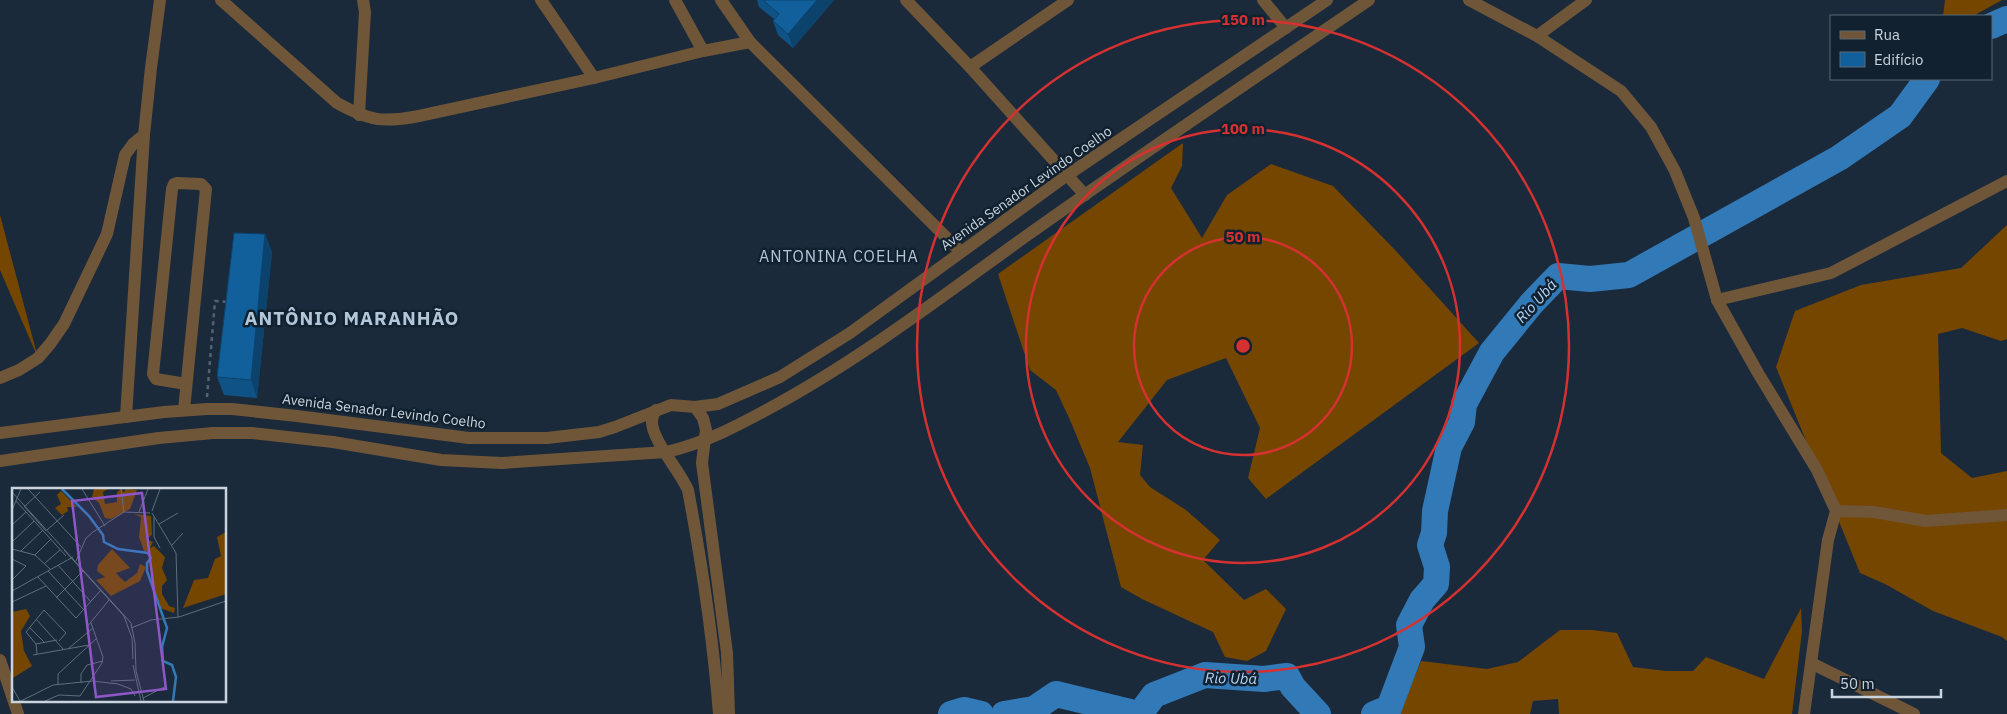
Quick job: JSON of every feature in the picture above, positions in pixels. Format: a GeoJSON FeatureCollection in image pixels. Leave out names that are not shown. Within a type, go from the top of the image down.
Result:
{"type":"FeatureCollection","features":[{"type":"Feature","properties":{"kind":"street"},"geometry":{"type":"LineString","coordinates":[[126,417],[144,135],[150,68],[160,0]]}},
{"type":"Feature","properties":{"kind":"street"},"geometry":{"type":"LineString","coordinates":[[221,0],[337,103],[359,115],[380,120],[396,120],[594,78],[704,51],[750,42]]}},
{"type":"Feature","properties":{"kind":"street"},"geometry":{"type":"LineString","coordinates":[[359,115],[365,12],[363,0]]}},
{"type":"Feature","properties":{"kind":"street"},"geometry":{"type":"LineString","coordinates":[[541,0],[594,78]]}},
{"type":"Feature","properties":{"kind":"street"},"geometry":{"type":"LineString","coordinates":[[721,0],[750,42],[960,251]]}},
{"type":"Feature","properties":{"kind":"street"},"geometry":{"type":"LineString","coordinates":[[906,0],[970,67],[1085,195]]}},
{"type":"Feature","properties":{"kind":"street"},"geometry":{"type":"LineString","coordinates":[[970,67],[1068,0]]}},
{"type":"Feature","properties":{"kind":"street"},"geometry":{"type":"LineString","coordinates":[[1263,0],[1286,28]]}},
{"type":"Feature","properties":{"kind":"street","name":"Avenida Senador Levindo Coelho"},"geometry":{"type":"LineString","coordinates":[[0,433],[184,410],[232,409],[469,438],[547,438],[599,432],[677,404],[695,407],[718,404],[780,377],[850,333],[960,251],[1066,176],[1327,0]]}},
{"type":"Feature","properties":{"kind":"street"},"geometry":{"type":"LineString","coordinates":[[0,462],[159,438],[213,433],[252,433],[333,442],[441,460],[502,463],[666,452],[706,440],[798,393],[861,354],[1085,195],[1368,0]]}},
{"type":"Feature","properties":{"kind":"street"},"geometry":{"type":"LineString","coordinates":[[1469,0],[1537,36],[1621,91],[1651,127],[1675,171],[1694,218],[1717,300],[1758,373],[1817,470],[1836,510],[1828,540],[1804,714]]}},
{"type":"Feature","properties":{"kind":"street"},"geometry":{"type":"LineString","coordinates":[[1537,36],[1586,0]]}},
{"type":"Feature","properties":{"kind":"street"},"geometry":{"type":"LineString","coordinates":[[682,2],[704,51]]}},
{"type":"Feature","properties":{"kind":"street"},"geometry":{"type":"LineString","coordinates":[[0,378],[19,370],[38,358],[64,324],[107,234],[125,155],[133,144],[144,135]]}},
{"type":"Feature","properties":{"kind":"street"},"geometry":{"type":"LineString","coordinates":[[1717,300],[1831,273],[2007,181]]}},
{"type":"Feature","properties":{"kind":"street"},"geometry":{"type":"LineString","coordinates":[[184,410],[206,189],[201,184],[177,183],[174,184],[172,189],[153,374],[156,379],[186,384]]}},
{"type":"Feature","properties":{"kind":"street"},"geometry":{"type":"LineString","coordinates":[[695,407],[706,424],[706,440],[702,463],[727,653],[729,714]]}},
{"type":"Feature","properties":{"kind":"street"},"geometry":{"type":"LineString","coordinates":[[656,410],[652,420],[658,442],[683,478],[688,490],[710,625],[719,714]]}},
{"type":"Feature","properties":{"kind":"street"},"geometry":{"type":"LineString","coordinates":[[1836,510],[1874,512],[1926,521],[2007,515]]}},
{"type":"Feature","properties":{"kind":"street"},"geometry":{"type":"LineString","coordinates":[[0,660],[12,696]]}},
{"type":"Feature","properties":{"kind":"street"},"geometry":{"type":"LineString","coordinates":[[1812,662],[1914,714]]}},
{"type":"Feature","properties":{"kind":"street"},"geometry":{"type":"LineString","coordinates":[[14,702],[18,714]]}},
{"type":"Feature","properties":{"kind":"path"},"geometry":{"type":"LineString","coordinates":[[207,409],[214,302],[229,302]]}},
{"type":"Feature","properties":{"kind":"shaded area"},"geometry":{"type":"Polygon","coordinates":[[[1945,0],[2002,0],[1975,15],[1943,15],[1945,0]]]}},
{"type":"Feature","properties":{"kind":"shaded area"},"geometry":{"type":"Polygon","coordinates":[[[1183,143],[1182,166],[1171,188],[1202,238],[1227,195],[1271,164],[1333,186],[1396,251],[1479,343],[1266,499],[1248,478],[1260,428],[1226,358],[1167,380],[1118,442],[1143,445],[1140,475],[1150,487],[1186,510],[1220,540],[1203,560],[1244,600],[1266,589],[1286,609],[1266,651],[1247,661],[1225,657],[1213,632],[1142,599],[1121,587],[1090,468],[1056,390],[1030,370],[998,274],[1183,143]]]}},
{"type":"Feature","properties":{"kind":"shaded area"},"geometry":{"type":"Polygon","coordinates":[[[0,215],[38,358],[0,270],[0,215]]]}},
{"type":"Feature","properties":{"kind":"shaded area"},"geometry":{"type":"Polygon","coordinates":[[[2007,225],[2007,339],[2001,341],[1962,328],[1938,334],[1941,453],[1972,478],[2007,471],[2007,641],[2002,637],[1933,611],[1885,584],[1860,573],[1776,367],[1795,311],[1861,285],[1961,268],[2007,225]]]}},
{"type":"Feature","properties":{"kind":"shaded area"},"geometry":{"type":"Polygon","coordinates":[[[1801,608],[1802,631],[1792,714],[1559,714],[1558,699],[1533,701],[1530,714],[1399,714],[1421,661],[1487,669],[1518,662],[1560,630],[1592,630],[1617,633],[1633,667],[1666,671],[1693,671],[1706,657],[1764,679],[1801,608]]]}},
{"type":"Feature","properties":{"kind":"building"},"geometry":{"type":"Polygon","coordinates":[[[763,0],[817,0],[788,34],[773,21],[779,14],[763,0]]]}},
{"type":"Feature","properties":{"kind":"building"},"geometry":{"type":"Polygon","coordinates":[[[234,233],[265,234],[251,380],[217,377],[234,233]]]}},
{"type":"Feature","properties":{"kind":"waterway","name":"Rio Ubá"},"geometry":{"type":"LineString","coordinates":[[1992,26],[2007,19]]}},
{"type":"Feature","properties":{"kind":"waterway","name":"Rio Ubá"},"geometry":{"type":"LineString","coordinates":[[1374,714],[1389,708],[1412,647],[1409,625],[1422,600],[1436,584],[1437,567],[1430,545],[1434,533],[1435,511],[1449,447],[1462,422],[1464,404],[1492,352],[1532,303],[1558,276],[1590,279],[1629,275],[1839,158],[1900,116],[1926,80]]}},
{"type":"Feature","properties":{"kind":"waterway","name":"Rio Ubá"},"geometry":{"type":"LineString","coordinates":[[1140,714],[1154,695],[1205,675],[1264,679],[1287,676],[1293,687],[1318,714]]}},
{"type":"Feature","properties":{"kind":"waterway","name":"Rio Ubá"},"geometry":{"type":"LineString","coordinates":[[1004,714],[1034,709],[1056,694],[1138,714]]}},
{"type":"Feature","properties":{"kind":"waterway","name":"Rio Ubá"},"geometry":{"type":"LineString","coordinates":[[951,714],[964,710],[981,714]]}},
{"type":"Feature","properties":{"kind":"district","name":"ANTONINA COELHA"},"geometry":{"type":"Point","coordinates":[839,256]}},
{"type":"Feature","properties":{"kind":"district","name":"ANTÔNIO MARANHÃO"},"geometry":{"type":"Point","coordinates":[352,318]}}]}
